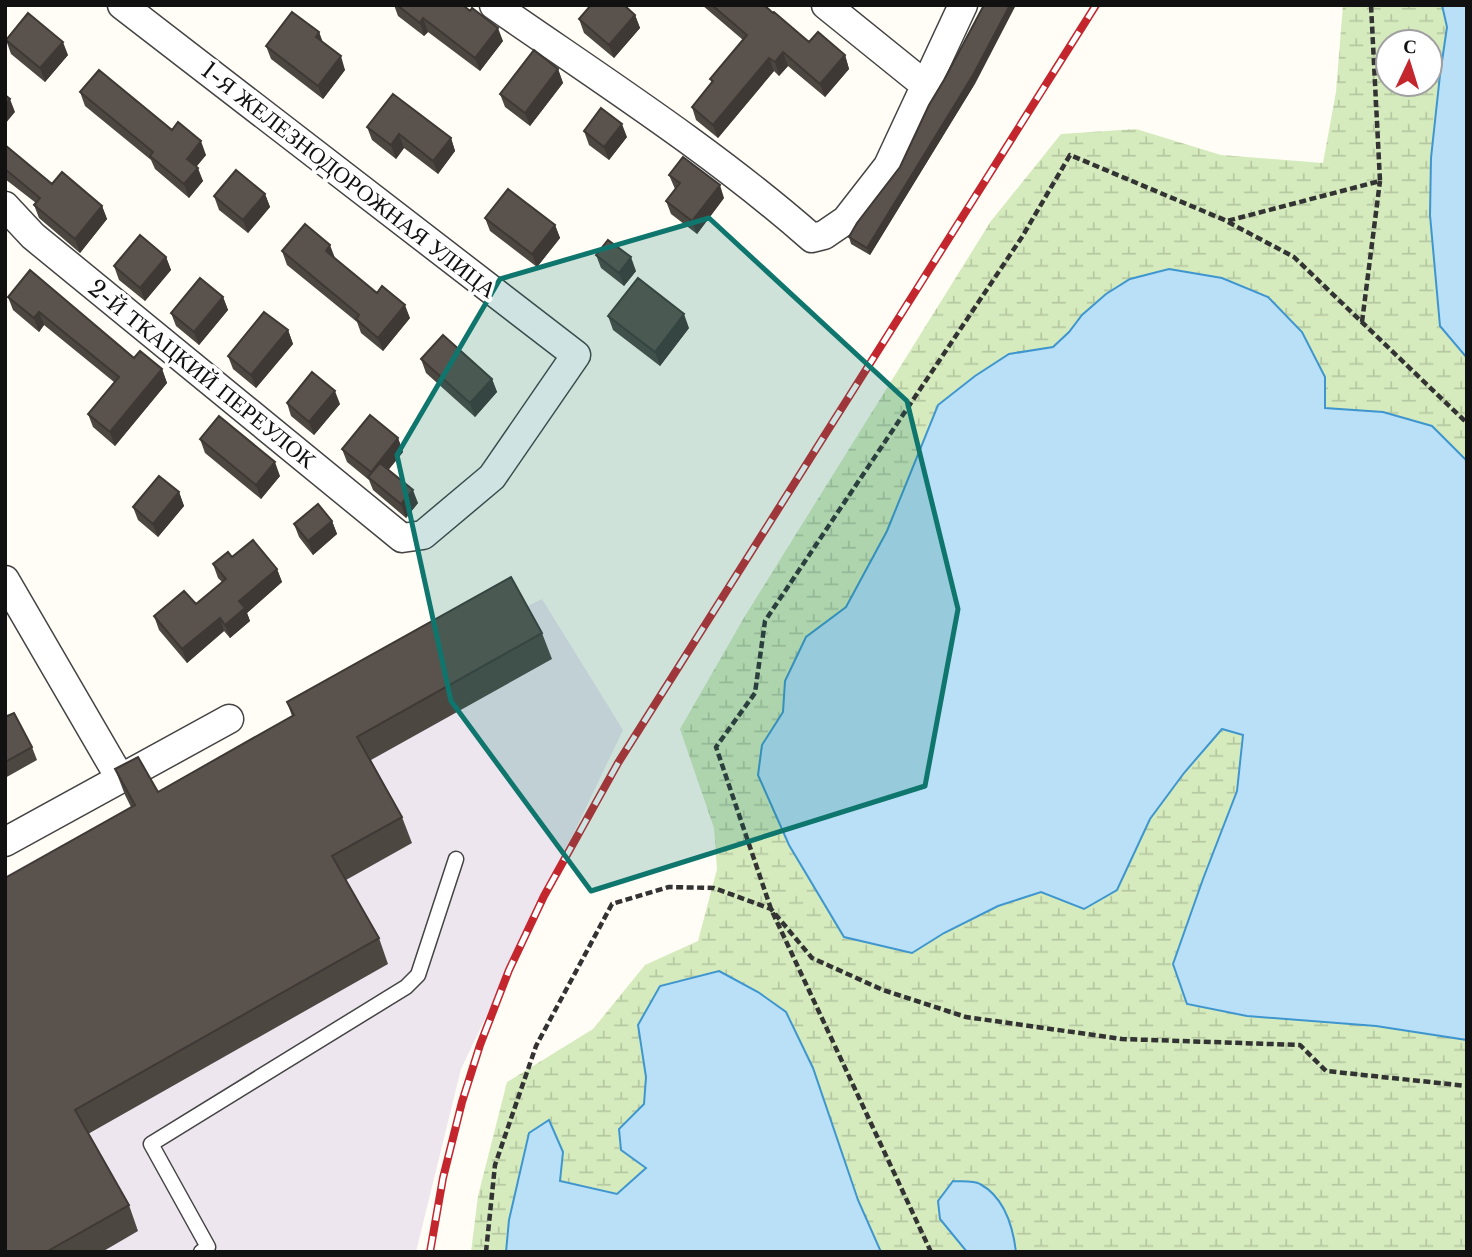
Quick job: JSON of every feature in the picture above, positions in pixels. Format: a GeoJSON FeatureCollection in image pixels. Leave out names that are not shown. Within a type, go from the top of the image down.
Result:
{"type":"FeatureCollection","features":[{"type":"Feature","properties":{"kind":"street","name":"1-Я ЖЕЛЕЗНОДОРОЖНАЯ УЛИЦА"},"geometry":{"type":"LineString","coordinates":[[122,5],[576,355],[492,477],[423,535],[402,538]]}},
{"type":"Feature","properties":{"kind":"street"},"geometry":{"type":"LineString","coordinates":[[494,5],[710,154],[812,238],[824,235],[846,220],[888,166],[963,5]]}},
{"type":"Feature","properties":{"kind":"street"},"geometry":{"type":"LineString","coordinates":[[826,5],[925,85]]}},
{"type":"Feature","properties":{"kind":"street","name":"2-Й ТКАЦКИЙ ПЕРЕУЛОК"},"geometry":{"type":"LineString","coordinates":[[5,206],[33,236],[402,538]]}},
{"type":"Feature","properties":{"kind":"street"},"geometry":{"type":"LineString","coordinates":[[5,580],[120,778]]}},
{"type":"Feature","properties":{"kind":"street"},"geometry":{"type":"LineString","coordinates":[[5,842],[229,719]]}},
{"type":"Feature","properties":{"kind":"lane"},"geometry":{"type":"LineString","coordinates":[[201,1252],[208,1247],[151,1144],[406,987],[418,975],[456,859]]}},
{"type":"Feature","properties":{"kind":"path"},"geometry":{"type":"LineString","coordinates":[[1362,322],[1380,181],[1371,5]]}},
{"type":"Feature","properties":{"kind":"path"},"geometry":{"type":"LineString","coordinates":[[931,1252],[771,909],[716,747],[755,693],[765,621],[1022,237],[1070,155],[1227,221],[1294,257],[1467,423]]}},
{"type":"Feature","properties":{"kind":"path"},"geometry":{"type":"LineString","coordinates":[[1227,221],[1380,181]]}},
{"type":"Feature","properties":{"kind":"path"},"geometry":{"type":"LineString","coordinates":[[486,1252],[495,1166],[536,1046],[612,904],[669,887],[714,888],[771,909],[812,958],[883,990],[966,1017],[1122,1039],[1300,1045],[1326,1071],[1467,1087]]}},
{"type":"Feature","properties":{"kind":"highlighted area"},"geometry":{"type":"Polygon","coordinates":[[[709,218],[907,401],[958,609],[925,786],[591,891],[451,701],[397,455],[500,279],[709,218]]]}},
{"type":"Feature","properties":{"kind":"shaded area"},"geometry":{"type":"Polygon","coordinates":[[[542,599],[623,730],[461,1069],[416,1252],[5,1252],[5,876],[172,784],[542,599]]]}},
{"type":"Feature","properties":{"kind":"green space"},"geometry":{"type":"Polygon","coordinates":[[[1343,5],[1467,5],[1467,1252],[471,1252],[478,1196],[507,1082],[593,1029],[645,965],[698,941],[717,869],[714,828],[680,729],[745,616],[991,221],[1061,134],[1136,129],[1221,155],[1323,163],[1336,92],[1343,5]]]}},
{"type":"Feature","properties":{"kind":"water"},"geometry":{"type":"Polygon","coordinates":[[[1442,5],[1467,5],[1467,358],[1440,326],[1430,215],[1431,158],[1438,98],[1444,98],[1444,48],[1447,27],[1442,5]]]}},
{"type":"Feature","properties":{"kind":"water"},"geometry":{"type":"Polygon","coordinates":[[[1169,269],[1222,278],[1268,297],[1302,332],[1325,377],[1325,408],[1383,412],[1432,426],[1467,461],[1467,1040],[1376,1026],[1247,1016],[1187,1004],[1173,964],[1237,791],[1243,735],[1222,729],[1184,773],[1150,819],[1117,890],[1084,909],[1041,892],[998,906],[944,933],[912,953],[844,937],[789,845],[758,775],[762,745],[783,712],[785,681],[806,637],[846,607],[887,531],[938,405],[1009,354],[1053,347],[1082,315],[1106,294],[1130,279],[1169,269]]]}},
{"type":"Feature","properties":{"kind":"water"},"geometry":{"type":"Polygon","coordinates":[[[719,971],[758,992],[786,1012],[813,1068],[858,1200],[881,1252],[506,1252],[509,1220],[529,1133],[549,1120],[563,1152],[560,1181],[617,1194],[646,1168],[621,1150],[619,1129],[644,1104],[646,1077],[638,1025],[660,986],[719,971]]]}},
{"type":"Feature","properties":{"kind":"water"},"geometry":{"type":"Polygon","coordinates":[[[953,1181],[977,1183],[995,1197],[1010,1223],[1016,1252],[967,1252],[940,1219],[938,1201],[953,1181]]]}},
{"type":"Feature","properties":{"kind":"building"},"geometry":{"type":"Polygon","coordinates":[[[397,5],[463,5],[470,11],[472,8],[498,28],[475,58],[423,18],[420,23],[397,5]]]}},
{"type":"Feature","properties":{"kind":"building"},"geometry":{"type":"Polygon","coordinates":[[[591,5],[624,5],[635,15],[609,45],[579,19],[591,5]]]}},
{"type":"Feature","properties":{"kind":"building"},"geometry":{"type":"Polygon","coordinates":[[[712,5],[764,5],[809,42],[818,32],[845,55],[820,84],[783,52],[775,62],[769,58],[713,125],[692,107],[713,81],[710,79],[747,35],[712,5]]]}},
{"type":"Feature","properties":{"kind":"building"},"geometry":{"type":"Polygon","coordinates":[[[984,5],[1010,5],[973,75],[867,248],[849,237],[900,167],[929,105],[984,5]]]}},
{"type":"Feature","properties":{"kind":"building"},"geometry":{"type":"Polygon","coordinates":[[[292,12],[319,32],[316,37],[341,56],[318,86],[266,46],[292,12]]]}},
{"type":"Feature","properties":{"kind":"building"},"geometry":{"type":"Polygon","coordinates":[[[28,13],[63,42],[40,68],[6,40],[28,13]]]}},
{"type":"Feature","properties":{"kind":"building"},"geometry":{"type":"Polygon","coordinates":[[[534,50],[558,69],[525,113],[500,94],[534,50]]]}},
{"type":"Feature","properties":{"kind":"building"},"geometry":{"type":"Polygon","coordinates":[[[99,70],[172,130],[178,122],[201,141],[187,159],[198,168],[184,184],[150,156],[153,152],[80,92],[99,70]]]}},
{"type":"Feature","properties":{"kind":"building"},"geometry":{"type":"Polygon","coordinates":[[[393,94],[451,138],[433,161],[399,134],[391,145],[367,127],[393,94]]]}},
{"type":"Feature","properties":{"kind":"building"},"geometry":{"type":"Polygon","coordinates":[[[601,108],[622,124],[604,147],[584,131],[601,108]]]}},
{"type":"Feature","properties":{"kind":"building"},"geometry":{"type":"Polygon","coordinates":[[[5,145],[52,184],[62,172],[102,206],[75,239],[34,205],[40,198],[5,169],[5,145]]]}},
{"type":"Feature","properties":{"kind":"building"},"geometry":{"type":"Polygon","coordinates":[[[683,157],[720,185],[692,221],[666,201],[680,183],[669,175],[683,157]]]}},
{"type":"Feature","properties":{"kind":"building"},"geometry":{"type":"Polygon","coordinates":[[[236,170],[265,194],[243,220],[214,196],[236,170]]]}},
{"type":"Feature","properties":{"kind":"building"},"geometry":{"type":"Polygon","coordinates":[[[508,189],[555,225],[532,254],[485,218],[508,189]]]}},
{"type":"Feature","properties":{"kind":"building"},"geometry":{"type":"Polygon","coordinates":[[[305,224],[330,245],[326,251],[377,293],[382,286],[405,305],[378,338],[356,319],[359,315],[282,251],[305,224]]]}},
{"type":"Feature","properties":{"kind":"building"},"geometry":{"type":"Polygon","coordinates":[[[140,235],[166,257],[140,288],[114,266],[140,235]]]}},
{"type":"Feature","properties":{"kind":"building"},"geometry":{"type":"Polygon","coordinates":[[[608,240],[631,257],[619,273],[596,255],[608,240]]]}},
{"type":"Feature","properties":{"kind":"building"},"geometry":{"type":"Polygon","coordinates":[[[30,270],[134,358],[140,351],[162,369],[110,432],[88,414],[119,377],[39,312],[34,318],[8,297],[30,270]]]}},
{"type":"Feature","properties":{"kind":"building"},"geometry":{"type":"Polygon","coordinates":[[[200,278],[223,297],[194,332],[171,313],[200,278]]]}},
{"type":"Feature","properties":{"kind":"building"},"geometry":{"type":"Polygon","coordinates":[[[638,278],[684,314],[655,352],[608,316],[638,278]]]}},
{"type":"Feature","properties":{"kind":"building"},"geometry":{"type":"Polygon","coordinates":[[[264,312],[288,330],[251,375],[228,356],[264,312]]]}},
{"type":"Feature","properties":{"kind":"building"},"geometry":{"type":"Polygon","coordinates":[[[443,335],[492,379],[470,403],[421,359],[443,335]]]}},
{"type":"Feature","properties":{"kind":"building"},"geometry":{"type":"Polygon","coordinates":[[[312,372],[335,391],[309,422],[287,403],[312,372]]]}},
{"type":"Feature","properties":{"kind":"building"},"geometry":{"type":"Polygon","coordinates":[[[370,415],[398,438],[371,472],[342,449],[370,415]]]}},
{"type":"Feature","properties":{"kind":"building"},"geometry":{"type":"Polygon","coordinates":[[[219,416],[275,462],[256,485],[200,439],[219,416]]]}},
{"type":"Feature","properties":{"kind":"building"},"geometry":{"type":"Polygon","coordinates":[[[380,463],[413,490],[401,504],[368,477],[380,463]]]}},
{"type":"Feature","properties":{"kind":"building"},"geometry":{"type":"Polygon","coordinates":[[[159,476],[179,492],[153,524],[133,507],[159,476]]]}},
{"type":"Feature","properties":{"kind":"building"},"geometry":{"type":"Polygon","coordinates":[[[318,504],[332,521],[308,541],[294,524],[318,504]]]}},
{"type":"Feature","properties":{"kind":"building"},"geometry":{"type":"Polygon","coordinates":[[[253,540],[277,569],[239,601],[245,608],[225,625],[220,618],[182,649],[154,616],[184,591],[196,604],[226,579],[213,564],[228,552],[232,557],[253,540]]]}},
{"type":"Feature","properties":{"kind":"building"},"geometry":{"type":"Polygon","coordinates":[[[511,577],[542,633],[357,737],[402,817],[332,856],[379,938],[75,1110],[129,1205],[46,1252],[5,1252],[5,878],[135,805],[115,769],[138,757],[158,792],[294,715],[287,702],[511,577]]]}},
{"type":"Feature","properties":{"kind":"building"},"geometry":{"type":"Polygon","coordinates":[[[14,713],[32,747],[5,762],[5,717],[14,713]]]}},
{"type":"Feature","properties":{"kind":"railway"},"geometry":{"type":"LineString","coordinates":[[430,1252],[443,1178],[480,1045],[509,970],[544,896],[618,763],[1096,5]]}}]}
